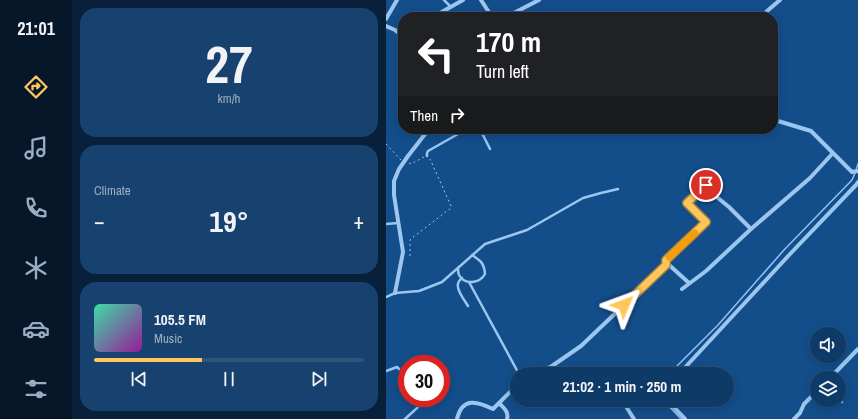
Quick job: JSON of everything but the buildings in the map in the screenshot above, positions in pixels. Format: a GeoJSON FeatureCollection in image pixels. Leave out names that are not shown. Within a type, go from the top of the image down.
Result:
{"type":"FeatureCollection","features":[{"type":"Feature","properties":{"kind":"street"},"geometry":{"type":"LineString","coordinates":[[386,19],[397,0]]}},
{"type":"Feature","properties":{"kind":"street"},"geometry":{"type":"LineString","coordinates":[[442,12],[463,0]]}},
{"type":"Feature","properties":{"kind":"street"},"geometry":{"type":"LineString","coordinates":[[481,0],[489,12]]}},
{"type":"Feature","properties":{"kind":"street"},"geometry":{"type":"LineString","coordinates":[[516,12],[539,0]]}},
{"type":"Feature","properties":{"kind":"street"},"geometry":{"type":"LineString","coordinates":[[766,12],[780,0]]}},
{"type":"Feature","properties":{"kind":"street"},"geometry":{"type":"LineString","coordinates":[[386,26],[398,33]]}},
{"type":"Feature","properties":{"kind":"street"},"geometry":{"type":"LineString","coordinates":[[778,121],[811,131],[849,170],[852,172],[858,171]]}},
{"type":"Feature","properties":{"kind":"street"},"geometry":{"type":"LineString","coordinates":[[395,293],[402,252],[394,195],[394,181],[399,169],[425,134]]}},
{"type":"Feature","properties":{"kind":"street"},"geometry":{"type":"LineString","coordinates":[[682,289],[706,271],[751,229],[810,178],[833,153]]}},
{"type":"Feature","properties":{"kind":"street"},"geometry":{"type":"LineString","coordinates":[[685,367],[858,182]]}},
{"type":"Feature","properties":{"kind":"street"},"geometry":{"type":"LineString","coordinates":[[552,366],[581,346],[667,263],[666,260],[706,222],[687,203],[706,185],[751,229]]}},
{"type":"Feature","properties":{"kind":"street"},"geometry":{"type":"LineString","coordinates":[[667,263],[689,283]]}},
{"type":"Feature","properties":{"kind":"street"},"geometry":{"type":"LineString","coordinates":[[837,371],[858,349]]}},
{"type":"Feature","properties":{"kind":"street"},"geometry":{"type":"LineString","coordinates":[[457,419],[463,405],[473,402],[486,405],[493,409],[510,392]]}},
{"type":"Feature","properties":{"kind":"street"},"geometry":{"type":"LineString","coordinates":[[794,419],[810,398]]}},
{"type":"Feature","properties":{"kind":"street"},"geometry":{"type":"LineString","coordinates":[[499,403],[507,412],[507,419]]}},
{"type":"Feature","properties":{"kind":"street"},"geometry":{"type":"LineString","coordinates":[[626,407],[634,419]]}},
{"type":"Feature","properties":{"kind":"street"},"geometry":{"type":"LineString","coordinates":[[674,407],[685,419]]}},
{"type":"Feature","properties":{"kind":"lane"},"geometry":{"type":"LineString","coordinates":[[444,0],[451,7]]}},
{"type":"Feature","properties":{"kind":"lane"},"geometry":{"type":"LineString","coordinates":[[427,156],[428,151],[458,134]]}},
{"type":"Feature","properties":{"kind":"lane"},"geometry":{"type":"LineString","coordinates":[[482,134],[490,149]]}},
{"type":"Feature","properties":{"kind":"lane"},"geometry":{"type":"LineString","coordinates":[[386,297],[395,293],[419,291],[442,282],[485,244],[527,230],[582,198],[618,189]]}},
{"type":"Feature","properties":{"kind":"lane"},"geometry":{"type":"LineString","coordinates":[[386,224],[398,223]]}},
{"type":"Feature","properties":{"kind":"lane"},"geometry":{"type":"LineString","coordinates":[[458,268],[462,278],[469,282],[481,279],[485,274],[483,265],[481,261],[472,255]]}},
{"type":"Feature","properties":{"kind":"lane"},"geometry":{"type":"LineString","coordinates":[[462,278],[458,284],[458,288],[468,306]]}},
{"type":"Feature","properties":{"kind":"lane"},"geometry":{"type":"LineString","coordinates":[[469,282],[515,367]]}},
{"type":"Feature","properties":{"kind":"lane"},"geometry":{"type":"LineString","coordinates":[[386,371],[397,367],[398,368]]}},
{"type":"Feature","properties":{"kind":"lane"},"geometry":{"type":"LineString","coordinates":[[405,419],[418,407]]}},
{"type":"Feature","properties":{"kind":"path"},"geometry":{"type":"LineString","coordinates":[[386,144],[404,162],[411,164],[427,156],[430,159],[451,206],[450,209],[410,240],[410,256]]}},
{"type":"Feature","properties":{"kind":"waterway"},"geometry":{"type":"LineString","coordinates":[[856,170],[858,164]]}},
{"type":"Feature","properties":{"kind":"waterway"},"geometry":{"type":"LineString","coordinates":[[676,367],[718,325],[784,250],[852,180],[855,173]]}},
{"type":"Feature","properties":{"kind":"waterway"},"geometry":{"type":"LineString","coordinates":[[670,407],[681,419]]}},
{"type":"Feature","properties":{"kind":"slow traffic"},"geometry":{"type":"LineString","coordinates":[[669,257],[695,233]]}},
{"type":"Feature","properties":{"kind":"route"},"geometry":{"type":"LineString","coordinates":[[624,305],[666,265],[666,260],[706,222],[687,203],[706,185]]}}]}
